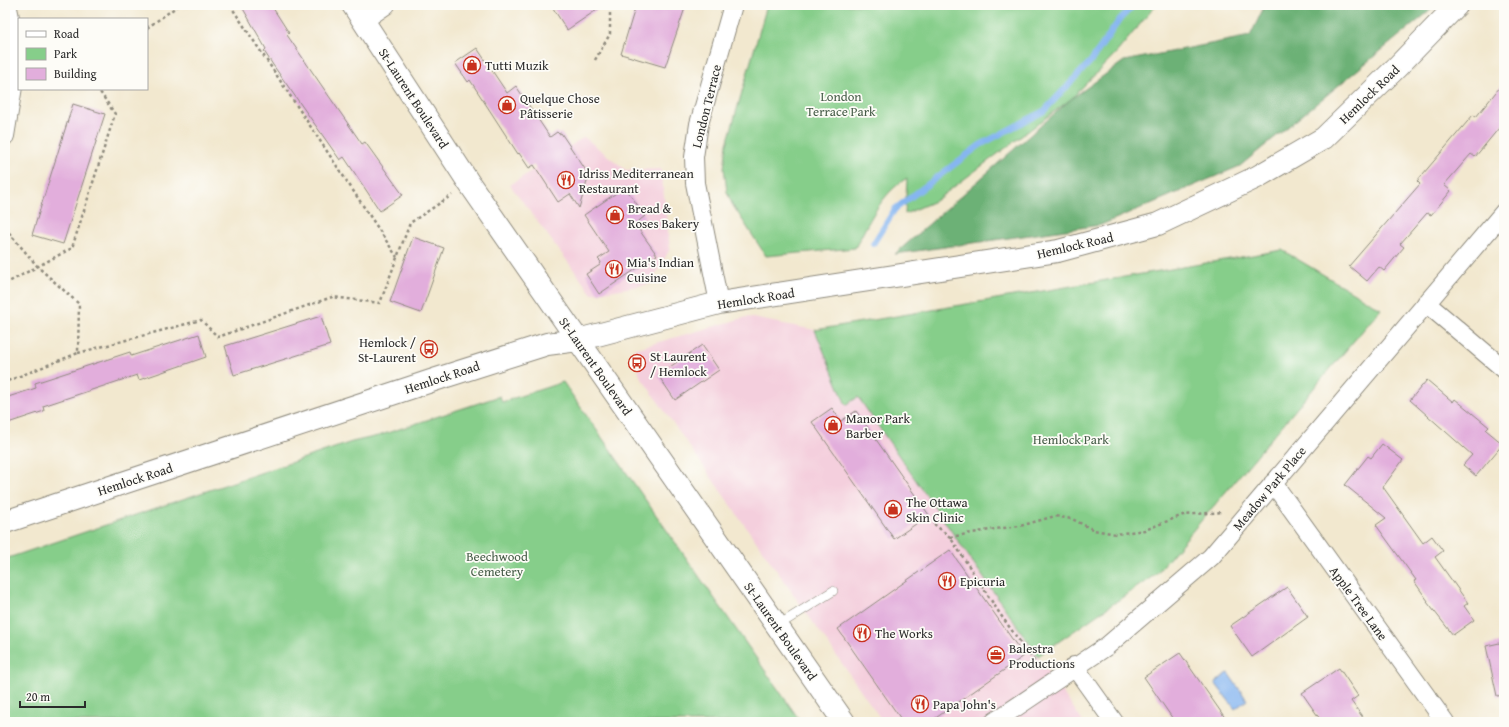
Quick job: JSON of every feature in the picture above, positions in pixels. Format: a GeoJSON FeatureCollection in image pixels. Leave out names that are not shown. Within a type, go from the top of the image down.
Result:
{"type":"FeatureCollection","features":[{"type":"Feature","properties":{"kind":"street"},"geometry":{"type":"LineString","coordinates":[[358,13],[386,5]]}},
{"type":"Feature","properties":{"kind":"street","name":"London Terrace"},"geometry":{"type":"LineString","coordinates":[[719,303],[695,183],[694,157],[699,124],[733,5]]}},
{"type":"Feature","properties":{"kind":"street","name":"Hemlock Road"},"geometry":{"type":"LineString","coordinates":[[5,522],[547,344],[578,340],[719,303],[1058,252],[1158,224],[1257,177],[1324,138],[1397,67],[1457,5]]}},
{"type":"Feature","properties":{"kind":"street"},"geometry":{"type":"LineString","coordinates":[[5,136],[18,56],[8,6]]}},
{"type":"Feature","properties":{"kind":"street","name":"St-Laurent Boulevard"},"geometry":{"type":"LineString","coordinates":[[358,13],[469,183],[844,722]]}},
{"type":"Feature","properties":{"kind":"street","name":"Meadow Park Place"},"geometry":{"type":"LineString","coordinates":[[994,722],[1074,666],[1107,646],[1211,557],[1504,212]]}},
{"type":"Feature","properties":{"kind":"street"},"geometry":{"type":"LineString","coordinates":[[1426,303],[1504,369]]}},
{"type":"Feature","properties":{"kind":"street","name":"Apple Tree Lane"},"geometry":{"type":"LineString","coordinates":[[1273,483],[1445,722]]}},
{"type":"Feature","properties":{"kind":"street"},"geometry":{"type":"LineString","coordinates":[[1074,666],[1114,722]]}},
{"type":"Feature","properties":{"kind":"lane"},"geometry":{"type":"LineString","coordinates":[[777,626],[832,591]]}},
{"type":"Feature","properties":{"kind":"path"},"geometry":{"type":"LineString","coordinates":[[148,27],[179,5]]}},
{"type":"Feature","properties":{"kind":"path"},"geometry":{"type":"LineString","coordinates":[[230,5],[397,257]]}},
{"type":"Feature","properties":{"kind":"path"},"geometry":{"type":"LineString","coordinates":[[595,60],[610,34],[610,5]]}},
{"type":"Feature","properties":{"kind":"path"},"geometry":{"type":"LineString","coordinates":[[5,284],[72,248],[115,114],[99,90]]}},
{"type":"Feature","properties":{"kind":"path"},"geometry":{"type":"LineString","coordinates":[[5,382],[78,353],[201,320],[218,337],[332,297],[380,303],[410,223],[469,183]]}},
{"type":"Feature","properties":{"kind":"path"},"geometry":{"type":"LineString","coordinates":[[5,228],[38,267],[79,304],[78,353]]}},
{"type":"Feature","properties":{"kind":"path"},"geometry":{"type":"LineString","coordinates":[[950,537],[1020,526],[1054,516],[1072,519],[1094,530],[1116,534],[1145,530],[1183,515],[1225,512],[1242,520]]}},
{"type":"Feature","properties":{"kind":"path"},"geometry":{"type":"LineString","coordinates":[[934,524],[950,537],[1000,614],[1050,683]]}},
{"type":"Feature","properties":{"kind":"shaded area"},"geometry":{"type":"Polygon","coordinates":[[[584,137],[626,170],[661,169],[670,249],[650,284],[592,294],[510,185],[584,137]]]}},
{"type":"Feature","properties":{"kind":"shaded area"},"geometry":{"type":"Polygon","coordinates":[[[747,317],[815,330],[846,404],[858,397],[1083,722],[883,722],[640,376],[634,349],[747,317]]]}},
{"type":"Feature","properties":{"kind":"green space","name":"London Terrace Park"},"geometry":{"type":"Polygon","coordinates":[[[767,5],[1156,5],[1117,52],[1071,99],[935,201],[905,214],[907,178],[890,192],[876,209],[855,248],[766,256],[732,204],[727,192],[724,168],[727,144],[767,5]]]}},
{"type":"Feature","properties":{"kind":"green space"},"geometry":{"type":"Polygon","coordinates":[[[1265,5],[1437,5],[1240,166],[1101,225],[895,254],[1071,99],[1124,61],[1250,36],[1265,5]]]}},
{"type":"Feature","properties":{"kind":"green space","name":"Hemlock Park"},"geometry":{"type":"Polygon","coordinates":[[[1282,250],[1381,309],[1156,574],[1038,656],[858,397],[846,405],[815,330],[1282,250]]]}},
{"type":"Feature","properties":{"kind":"green space","name":"Beechwood Cemetery"},"geometry":{"type":"Polygon","coordinates":[[[563,382],[801,722],[5,722],[5,559],[352,442],[378,436],[500,396],[502,402],[563,382]]]}},
{"type":"Feature","properties":{"kind":"water"},"geometry":{"type":"Polygon","coordinates":[[[1228,673],[1247,700],[1235,709],[1215,683],[1228,673]]]}},
{"type":"Feature","properties":{"kind":"building"},"geometry":{"type":"Polygon","coordinates":[[[241,5],[271,5],[289,33],[287,35],[362,144],[365,142],[403,195],[380,211],[344,157],[340,160],[273,65],[264,51],[266,49],[241,5]]]}},
{"type":"Feature","properties":{"kind":"building"},"geometry":{"type":"Polygon","coordinates":[[[551,5],[604,5],[567,30],[551,5]]]}},
{"type":"Feature","properties":{"kind":"building"},"geometry":{"type":"Polygon","coordinates":[[[636,5],[686,5],[665,67],[621,54],[636,5]]]}},
{"type":"Feature","properties":{"kind":"building"},"geometry":{"type":"Polygon","coordinates":[[[477,48],[507,93],[516,86],[550,137],[557,132],[559,134],[561,133],[589,175],[579,208],[570,194],[558,202],[534,165],[529,168],[519,153],[518,154],[470,80],[468,82],[455,63],[477,48]]]}},
{"type":"Feature","properties":{"kind":"building"},"geometry":{"type":"Polygon","coordinates":[[[1504,82],[1504,122],[1475,157],[1471,154],[1444,185],[1451,191],[1431,215],[1427,213],[1400,244],[1404,247],[1384,271],[1379,267],[1367,281],[1349,266],[1420,184],[1417,181],[1473,115],[1476,117],[1504,82]]]}},
{"type":"Feature","properties":{"kind":"building"},"geometry":{"type":"Polygon","coordinates":[[[73,104],[105,114],[63,244],[32,235],[73,104]]]}},
{"type":"Feature","properties":{"kind":"building"},"geometry":{"type":"Polygon","coordinates":[[[625,187],[645,216],[635,224],[657,255],[599,294],[586,274],[600,265],[601,262],[598,259],[609,252],[584,215],[625,187]]]}},
{"type":"Feature","properties":{"kind":"building"},"geometry":{"type":"Polygon","coordinates":[[[413,237],[444,248],[421,313],[390,302],[413,237]]]}},
{"type":"Feature","properties":{"kind":"building"},"geometry":{"type":"Polygon","coordinates":[[[321,316],[330,345],[234,375],[225,346],[321,316]]]}},
{"type":"Feature","properties":{"kind":"building"},"geometry":{"type":"Polygon","coordinates":[[[199,334],[206,357],[139,380],[137,375],[43,406],[44,411],[5,424],[5,398],[36,388],[35,383],[130,352],[131,356],[199,334]]]}},
{"type":"Feature","properties":{"kind":"building"},"geometry":{"type":"Polygon","coordinates":[[[702,345],[719,370],[675,400],[658,375],[702,345]]]}},
{"type":"Feature","properties":{"kind":"building"},"geometry":{"type":"Polygon","coordinates":[[[1427,380],[1453,402],[1455,399],[1489,427],[1486,430],[1503,444],[1476,476],[1463,465],[1472,455],[1410,400],[1427,380]]]}},
{"type":"Feature","properties":{"kind":"building"},"geometry":{"type":"Polygon","coordinates":[[[832,408],[841,421],[856,411],[929,515],[894,539],[812,422],[832,408]]]}},
{"type":"Feature","properties":{"kind":"building"},"geometry":{"type":"Polygon","coordinates":[[[1382,444],[1403,460],[1383,487],[1423,543],[1432,536],[1443,551],[1435,557],[1468,603],[1464,606],[1474,620],[1453,635],[1427,602],[1428,601],[1414,581],[1416,580],[1376,525],[1386,518],[1345,485],[1368,456],[1371,458],[1382,444]]]}},
{"type":"Feature","properties":{"kind":"building"},"geometry":{"type":"Polygon","coordinates":[[[950,550],[1024,656],[930,722],[903,722],[838,629],[950,550]]]}},
{"type":"Feature","properties":{"kind":"building"},"geometry":{"type":"Polygon","coordinates":[[[1287,587],[1308,617],[1252,657],[1230,626],[1287,587]]]}},
{"type":"Feature","properties":{"kind":"building"},"geometry":{"type":"Polygon","coordinates":[[[1504,642],[1504,695],[1497,696],[1486,646],[1504,642]]]}},
{"type":"Feature","properties":{"kind":"building"},"geometry":{"type":"Polygon","coordinates":[[[1180,653],[1228,722],[1175,722],[1144,677],[1180,653]]]}},
{"type":"Feature","properties":{"kind":"building"},"geometry":{"type":"Polygon","coordinates":[[[1339,668],[1358,696],[1351,701],[1366,722],[1322,722],[1302,693],[1339,668]]]}},
{"type":"Feature","properties":{"kind":"waterway"},"geometry":{"type":"LineString","coordinates":[[873,244],[895,209],[980,145],[1044,111],[1091,61],[1120,19],[1134,5]]}},
{"type":"Feature","properties":{"kind":"place","name":"Tutti Muzik"},"geometry":{"type":"Point","coordinates":[472,65]}},
{"type":"Feature","properties":{"kind":"place","name":"Quelque Chose Pâtisserie"},"geometry":{"type":"Point","coordinates":[507,105]}},
{"type":"Feature","properties":{"kind":"place","name":"Idriss Mediterranean Restaurant"},"geometry":{"type":"Point","coordinates":[566,180]}},
{"type":"Feature","properties":{"kind":"place","name":"Bread & Roses Bakery"},"geometry":{"type":"Point","coordinates":[615,215]}},
{"type":"Feature","properties":{"kind":"place","name":"Mia's Indian Cuisine"},"geometry":{"type":"Point","coordinates":[614,269]}},
{"type":"Feature","properties":{"kind":"place","name":"Hemlock / St-Laurent"},"geometry":{"type":"Point","coordinates":[429,349]}},
{"type":"Feature","properties":{"kind":"place","name":"St Laurent / Hemlock"},"geometry":{"type":"Point","coordinates":[637,363]}},
{"type":"Feature","properties":{"kind":"place","name":"Manor Park Barber"},"geometry":{"type":"Point","coordinates":[833,425]}},
{"type":"Feature","properties":{"kind":"place","name":"The Ottawa Skin Clinic"},"geometry":{"type":"Point","coordinates":[893,509]}},
{"type":"Feature","properties":{"kind":"place","name":"Epicuria"},"geometry":{"type":"Point","coordinates":[947,581]}},
{"type":"Feature","properties":{"kind":"place","name":"The Works"},"geometry":{"type":"Point","coordinates":[862,633]}},
{"type":"Feature","properties":{"kind":"place","name":"Balestra Productions"},"geometry":{"type":"Point","coordinates":[996,655]}},
{"type":"Feature","properties":{"kind":"place","name":"Papa John's"},"geometry":{"type":"Point","coordinates":[920,704]}}]}
